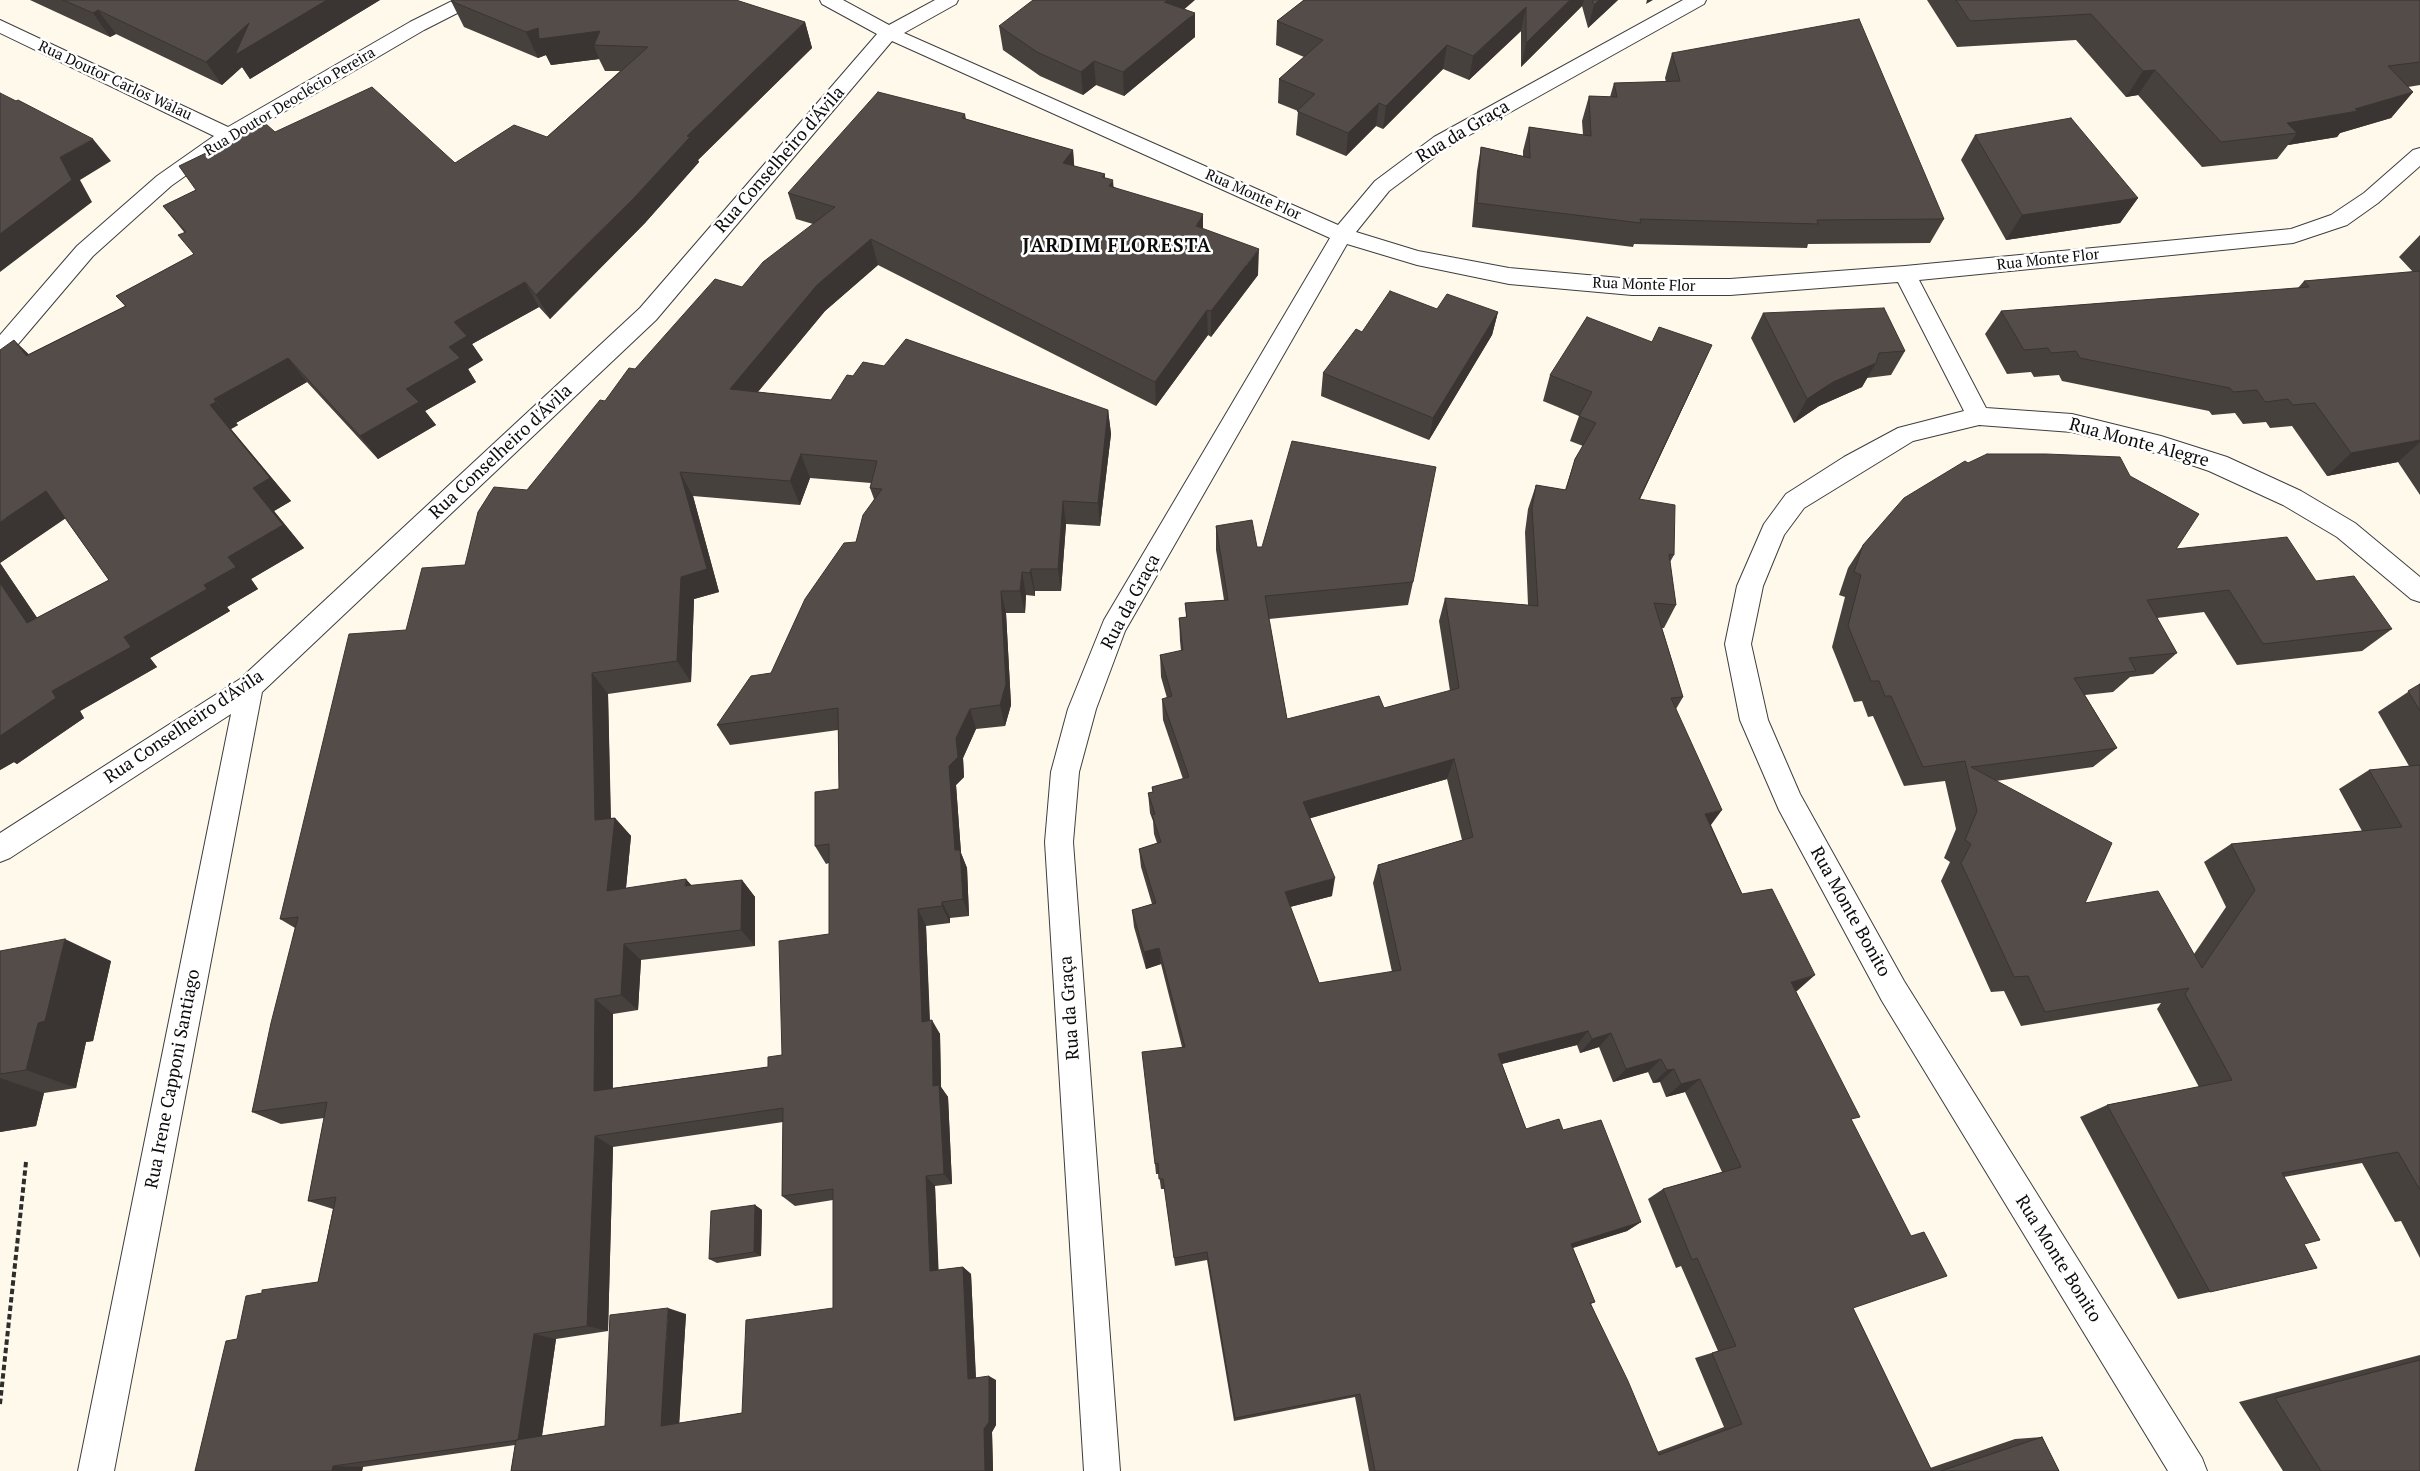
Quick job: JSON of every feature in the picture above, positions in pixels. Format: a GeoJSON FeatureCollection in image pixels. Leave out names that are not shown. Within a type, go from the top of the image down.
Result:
{"type":"FeatureCollection","features":[{"type":"Feature","properties":{"kind":"street","name":"Rua Doutor Deoclécio Pereira"},"geometry":{"type":"LineString","coordinates":[[0,350],[85,251],[164,181],[229,135],[417,26],[468,0]]}},
{"type":"Feature","properties":{"kind":"street"},"geometry":{"type":"LineString","coordinates":[[829,0],[889,33]]}},
{"type":"Feature","properties":{"kind":"street","name":"Rua Conselheiro d'Ávila"},"geometry":{"type":"LineString","coordinates":[[0,850],[250,686],[648,314],[889,33],[950,0]]}},
{"type":"Feature","properties":{"kind":"street","name":"Rua da Graça"},"geometry":{"type":"LineString","coordinates":[[1102,1471],[1059,842],[1065,772],[1082,709],[1113,628],[1342,235],[1382,186],[1441,142],[1697,0]]}},
{"type":"Feature","properties":{"kind":"street","name":"Rua Doutor Carlos Walau"},"geometry":{"type":"LineString","coordinates":[[0,26],[229,135]]}},
{"type":"Feature","properties":{"kind":"street","name":"Rua Monte Flor"},"geometry":{"type":"LineString","coordinates":[[889,33],[1342,235],[1417,258],[1508,276],[1632,287],[1730,286],[1905,274],[2293,236],[2339,220],[2371,198],[2420,155]]}},
{"type":"Feature","properties":{"kind":"street"},"geometry":{"type":"LineString","coordinates":[[1905,274],[1979,416]]}},
{"type":"Feature","properties":{"kind":"street","name":"Rua Monte Alegre"},"geometry":{"type":"LineString","coordinates":[[1979,416],[2072,423],[2161,444],[2218,464],[2292,498],[2346,530],[2420,592]]}},
{"type":"Feature","properties":{"kind":"street","name":"Rua Monte Bonito"},"geometry":{"type":"LineString","coordinates":[[1979,416],[1906,434],[1853,464],[1795,501],[1774,531],[1750,586],[1738,644],[1754,720],[1789,801],[1893,990],[2189,1471]]}},
{"type":"Feature","properties":{"kind":"street","name":"Rua Irene Capponi Santiago"},"geometry":{"type":"LineString","coordinates":[[96,1471],[250,686]]}},
{"type":"Feature","properties":{"kind":"path"},"geometry":{"type":"LineString","coordinates":[[0,1404],[26,1162]]}},
{"type":"Feature","properties":{"kind":"building"},"geometry":{"type":"Polygon","coordinates":[[[63,0],[327,0],[235,55],[249,23],[206,62],[98,10],[93,13],[63,0]]]}},
{"type":"Feature","properties":{"kind":"building"},"geometry":{"type":"Polygon","coordinates":[[[736,0],[805,22],[687,136],[690,137],[634,198],[536,295],[525,282],[454,322],[467,336],[449,347],[460,358],[406,389],[419,402],[360,436],[288,358],[214,399],[216,402],[210,405],[270,478],[253,488],[283,525],[228,557],[236,567],[204,585],[207,589],[124,637],[131,647],[52,691],[56,698],[0,736],[0,583],[27,623],[109,580],[46,491],[0,522],[0,350],[14,340],[26,356],[126,306],[116,296],[194,254],[178,235],[186,232],[163,206],[196,190],[179,166],[266,124],[275,132],[372,87],[455,163],[514,125],[547,137],[648,47],[594,45],[600,31],[539,39],[538,28],[526,32],[451,1],[736,0]]]}},
{"type":"Feature","properties":{"kind":"building"},"geometry":{"type":"Polygon","coordinates":[[[1033,0],[1167,0],[1164,2],[1195,13],[1123,72],[1094,61],[1081,72],[1037,52],[999,26],[1033,0]]]}},
{"type":"Feature","properties":{"kind":"building"},"geometry":{"type":"Polygon","coordinates":[[[1304,0],[1570,0],[1526,43],[1526,7],[1473,56],[1447,45],[1386,106],[1379,103],[1348,133],[1297,111],[1315,94],[1279,79],[1323,40],[1277,21],[1304,0]]]}},
{"type":"Feature","properties":{"kind":"building"},"geometry":{"type":"Polygon","coordinates":[[[1592,0],[1599,0],[1594,5],[1592,0]]]}},
{"type":"Feature","properties":{"kind":"building"},"geometry":{"type":"Polygon","coordinates":[[[1956,0],[2420,0],[2420,62],[2388,66],[2413,92],[2355,109],[2358,111],[2287,123],[2297,133],[2221,142],[2155,70],[2143,71],[2091,14],[1970,21],[1956,0]]]}},
{"type":"Feature","properties":{"kind":"building"},"geometry":{"type":"Polygon","coordinates":[[[1859,19],[1944,219],[1817,220],[1818,224],[1640,219],[1641,223],[1477,203],[1481,147],[1530,158],[1529,127],[1591,136],[1589,96],[1617,97],[1614,83],[1680,81],[1672,53],[1859,19]]]}},
{"type":"Feature","properties":{"kind":"building"},"geometry":{"type":"Polygon","coordinates":[[[878,92],[965,114],[962,118],[1073,150],[1063,163],[1105,174],[1102,177],[1113,180],[1109,186],[1203,214],[1196,226],[1259,249],[1211,311],[1207,310],[1155,382],[871,239],[817,285],[730,389],[831,400],[847,375],[853,376],[863,362],[884,366],[906,339],[1108,410],[1098,503],[1063,501],[1058,569],[1031,569],[1030,573],[1022,572],[1020,591],[1001,591],[1006,684],[1000,705],[970,709],[956,738],[958,757],[949,766],[955,850],[960,850],[963,899],[942,902],[942,906],[918,909],[922,1022],[932,1020],[933,1086],[939,1085],[944,1174],[926,1176],[930,1271],[963,1267],[968,1379],[989,1376],[989,1422],[984,1429],[985,1471],[511,1471],[516,1440],[333,1466],[332,1471],[195,1471],[226,1341],[237,1339],[246,1296],[262,1293],[262,1290],[318,1282],[336,1197],[308,1201],[327,1102],[252,1112],[271,1023],[298,917],[280,919],[349,634],[406,630],[422,568],[465,565],[478,512],[494,487],[527,490],[600,400],[605,401],[629,368],[635,369],[715,279],[742,287],[763,262],[835,207],[788,193],[878,92]],[[801,454],[790,481],[680,472],[707,569],[681,577],[677,661],[592,673],[595,820],[615,818],[607,891],[686,879],[685,886],[742,880],[741,930],[624,944],[621,995],[595,999],[594,1091],[768,1067],[768,1057],[782,1055],[779,941],[829,934],[829,844],[815,846],[815,792],[839,789],[838,708],[717,725],[751,676],[771,673],[805,599],[844,543],[856,542],[863,515],[882,489],[870,488],[877,461],[801,454]],[[783,1108],[595,1136],[587,1326],[534,1334],[518,1440],[605,1426],[610,1315],[668,1308],[661,1426],[742,1413],[746,1320],[833,1308],[833,1189],[782,1196],[783,1108]]]}},
{"type":"Feature","properties":{"kind":"building"},"geometry":{"type":"Polygon","coordinates":[[[0,93],[16,101],[18,100],[93,139],[60,157],[72,180],[0,234],[0,93]]]}},
{"type":"Feature","properties":{"kind":"building"},"geometry":{"type":"Polygon","coordinates":[[[2071,118],[2138,198],[2022,215],[1975,135],[2071,118]]]}},
{"type":"Feature","properties":{"kind":"building"},"geometry":{"type":"Polygon","coordinates":[[[2420,271],[2420,440],[2351,453],[2315,403],[2293,405],[2288,399],[2265,402],[2257,390],[2233,392],[2230,388],[2080,358],[2076,351],[2051,353],[2048,348],[2024,350],[2001,311],[2309,287],[2304,281],[2420,271]]]}},
{"type":"Feature","properties":{"kind":"building"},"geometry":{"type":"Polygon","coordinates":[[[1390,291],[1437,309],[1447,294],[1498,312],[1433,418],[1323,373],[1356,329],[1362,332],[1390,291]]]}},
{"type":"Feature","properties":{"kind":"building"},"geometry":{"type":"Polygon","coordinates":[[[1884,308],[1905,351],[1879,353],[1876,363],[1833,382],[1807,399],[1763,313],[1884,308]]]}},
{"type":"Feature","properties":{"kind":"building"},"geometry":{"type":"Polygon","coordinates":[[[1587,317],[1652,342],[1659,327],[1712,345],[1639,499],[1675,505],[1674,555],[1669,554],[1676,605],[1654,603],[1683,697],[1671,698],[1722,810],[1705,814],[1742,894],[1772,889],[1815,975],[1791,982],[1860,1117],[1851,1119],[1911,1236],[1924,1232],[1947,1276],[1853,1308],[1932,1471],[1375,1471],[1360,1394],[1235,1418],[1207,1252],[1174,1258],[1163,1179],[1159,1179],[1158,1163],[1155,1164],[1142,1052],[1185,1047],[1159,948],[1144,952],[1132,910],[1156,903],[1139,849],[1161,842],[1152,815],[1155,814],[1148,793],[1153,792],[1152,787],[1189,777],[1162,699],[1172,696],[1160,655],[1183,650],[1179,618],[1187,617],[1185,603],[1228,600],[1216,526],[1252,520],[1257,547],[1262,547],[1292,441],[1436,467],[1413,582],[1265,596],[1287,719],[1379,696],[1384,708],[1459,688],[1445,598],[1538,606],[1532,508],[1536,485],[1566,490],[1575,459],[1596,423],[1579,416],[1592,392],[1550,375],[1587,317]],[[1454,759],[1303,802],[1335,878],[1285,892],[1319,983],[1401,970],[1378,865],[1473,837],[1454,759]],[[1588,1031],[1498,1054],[1526,1129],[1559,1119],[1563,1130],[1601,1120],[1641,1222],[1571,1244],[1595,1302],[1590,1303],[1628,1381],[1659,1455],[1742,1424],[1712,1353],[1736,1346],[1697,1258],[1692,1260],[1663,1189],[1741,1167],[1700,1079],[1681,1084],[1674,1069],[1667,1070],[1661,1059],[1626,1069],[1611,1033],[1592,1039],[1588,1031]]]}},
{"type":"Feature","properties":{"kind":"building"},"geometry":{"type":"Polygon","coordinates":[[[1987,454],[2120,457],[2130,476],[2199,514],[2176,549],[2287,537],[2316,581],[2354,576],[2392,629],[2263,644],[2229,590],[2147,600],[2177,653],[2129,658],[2136,671],[2074,678],[2117,748],[1971,767],[2112,843],[2085,903],[2158,891],[2202,968],[2255,890],[2231,844],[2402,827],[2369,770],[2420,765],[2420,1190],[2398,1152],[2282,1173],[2320,1240],[2304,1244],[2317,1268],[2210,1292],[2107,1105],[2232,1080],[2185,994],[2189,988],[2045,1012],[2028,976],[2014,977],[1961,863],[1971,844],[1965,840],[1977,811],[1965,761],[1923,767],[1891,696],[1885,696],[1879,681],[1871,681],[1848,626],[1861,575],[1854,572],[1863,545],[1904,498],[1965,461],[1968,463],[1987,454]]]}},
{"type":"Feature","properties":{"kind":"building"},"geometry":{"type":"Polygon","coordinates":[[[2420,684],[2420,711],[2408,691],[2420,684]]]}},
{"type":"Feature","properties":{"kind":"building"},"geometry":{"type":"Polygon","coordinates":[[[65,939],[45,1021],[38,1023],[26,1070],[0,1074],[0,951],[65,939]]]}},
{"type":"Feature","properties":{"kind":"building"},"geometry":{"type":"Polygon","coordinates":[[[755,1205],[754,1252],[709,1259],[711,1211],[755,1205]]]}},
{"type":"Feature","properties":{"kind":"building"},"geometry":{"type":"Polygon","coordinates":[[[2420,1360],[2420,1471],[2321,1471],[2275,1398],[2420,1360]]]}},
{"type":"Feature","properties":{"kind":"building"},"geometry":{"type":"Polygon","coordinates":[[[2042,1437],[2059,1471],[1941,1471],[2042,1437]]]}},
{"type":"Feature","properties":{"kind":"district","name":"JARDIM FLORESTA"},"geometry":{"type":"Point","coordinates":[1117,247]}}]}
